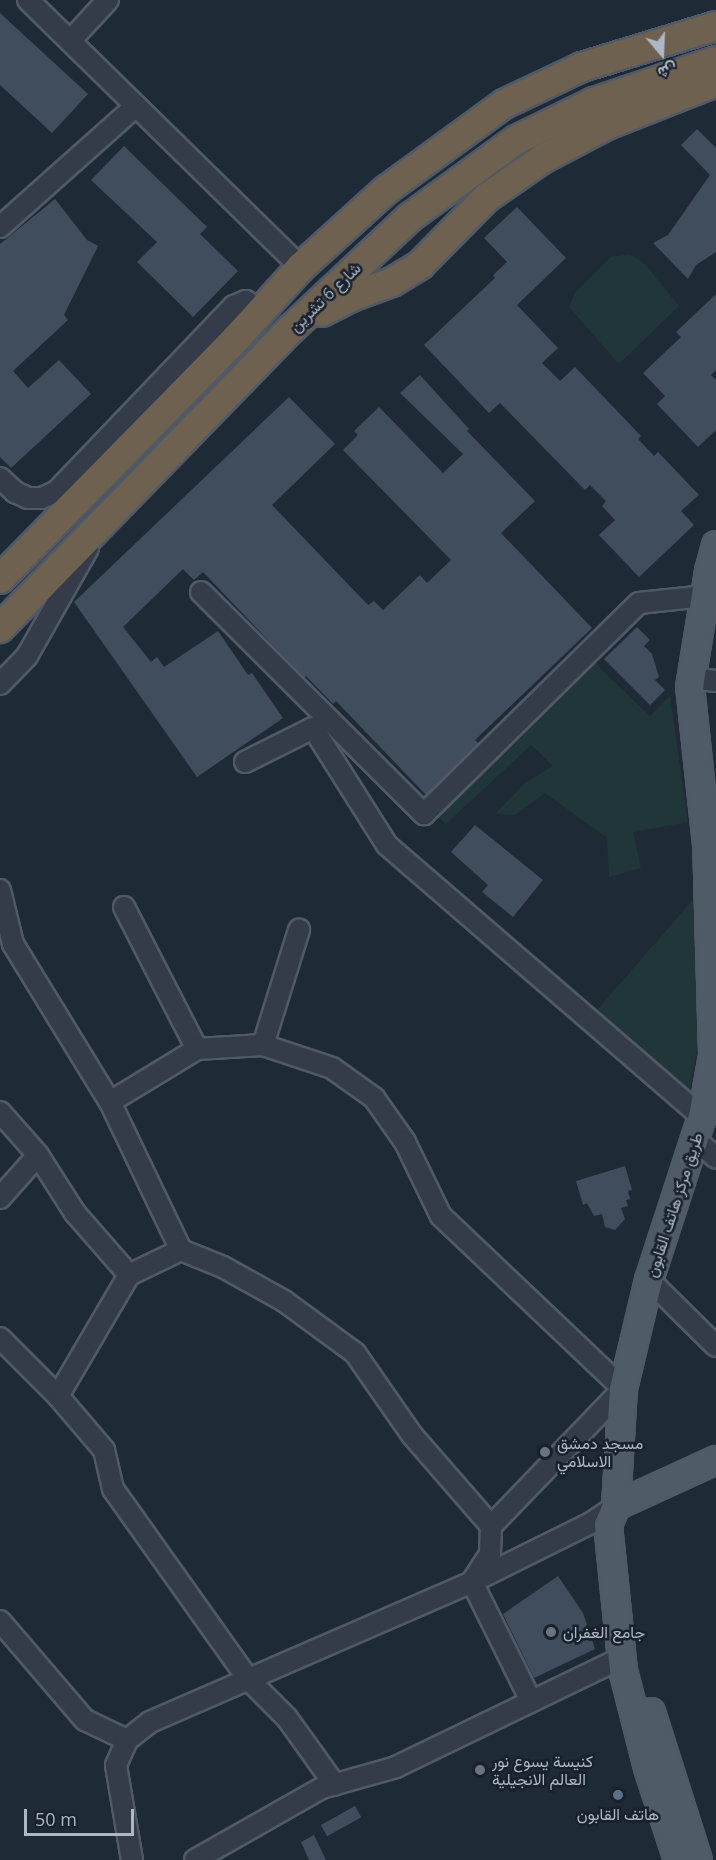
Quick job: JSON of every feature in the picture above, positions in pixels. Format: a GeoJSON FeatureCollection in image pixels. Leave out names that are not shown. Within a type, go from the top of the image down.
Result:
{"type":"FeatureCollection","features":[{"type":"Feature","properties":{"kind":"highway"},"geometry":{"type":"LineString","coordinates":[[682,36],[716,19]]}},
{"type":"Feature","properties":{"kind":"highway"},"geometry":{"type":"LineString","coordinates":[[0,579],[301,267],[386,190],[504,104],[582,67],[716,26]]}},
{"type":"Feature","properties":{"kind":"highway","name":"شارع 6 تشرين"},"geometry":{"type":"LineString","coordinates":[[0,628],[291,329],[409,218],[516,140],[594,102],[716,61]]}},
{"type":"Feature","properties":{"kind":"highway"},"geometry":{"type":"LineString","coordinates":[[291,329],[351,297],[392,282],[420,265],[486,198],[544,158],[607,125],[709,90]]}},
{"type":"Feature","properties":{"kind":"main road","name":"طريق مركز هاتف القابون"},"geometry":{"type":"LineString","coordinates":[[616,1506],[623,1389],[649,1280],[698,1128],[713,1055],[707,845],[690,687],[704,680],[704,596],[716,545]]}},
{"type":"Feature","properties":{"kind":"main road"},"geometry":{"type":"LineString","coordinates":[[678,1860],[648,1768],[621,1658],[608,1525],[616,1506],[716,1460]]}},
{"type":"Feature","properties":{"kind":"main road"},"geometry":{"type":"LineString","coordinates":[[616,1506],[623,1519],[640,1670],[666,1763],[698,1860]]}},
{"type":"Feature","properties":{"kind":"street"},"geometry":{"type":"LineString","coordinates":[[28,0],[301,267]]}},
{"type":"Feature","properties":{"kind":"street"},"geometry":{"type":"LineString","coordinates":[[70,41],[108,0]]}},
{"type":"Feature","properties":{"kind":"street"},"geometry":{"type":"LineString","coordinates":[[1,224],[136,106]]}},
{"type":"Feature","properties":{"kind":"street"},"geometry":{"type":"LineString","coordinates":[[0,478],[15,492],[28,498],[42,498],[57,491],[234,306],[246,301],[260,311]]}},
{"type":"Feature","properties":{"kind":"street"},"geometry":{"type":"LineString","coordinates":[[0,684],[27,656],[105,519]]}},
{"type":"Feature","properties":{"kind":"street"},"geometry":{"type":"LineString","coordinates":[[201,592],[424,814],[639,603],[704,596]]}},
{"type":"Feature","properties":{"kind":"street"},"geometry":{"type":"LineString","coordinates":[[245,762],[313,729],[387,845],[698,1128],[716,1158]]}},
{"type":"Feature","properties":{"kind":"street"},"geometry":{"type":"LineString","coordinates":[[0,890],[13,944],[110,1102],[181,1250],[223,1267],[284,1301],[356,1353],[412,1435],[491,1526]]}},
{"type":"Feature","properties":{"kind":"street"},"geometry":{"type":"LineString","coordinates":[[124,907],[197,1049]]}},
{"type":"Feature","properties":{"kind":"street"},"geometry":{"type":"LineString","coordinates":[[263,1045],[299,930]]}},
{"type":"Feature","properties":{"kind":"street"},"geometry":{"type":"LineString","coordinates":[[110,1102],[197,1049],[263,1045],[332,1068],[374,1098],[405,1142],[441,1216],[623,1389],[491,1526],[490,1554],[472,1582]]}},
{"type":"Feature","properties":{"kind":"street"},"geometry":{"type":"LineString","coordinates":[[0,1112],[38,1155],[75,1213],[129,1275]]}},
{"type":"Feature","properties":{"kind":"street"},"geometry":{"type":"LineString","coordinates":[[0,1198],[38,1155]]}},
{"type":"Feature","properties":{"kind":"street"},"geometry":{"type":"LineString","coordinates":[[58,1396],[129,1275],[181,1250]]}},
{"type":"Feature","properties":{"kind":"street"},"geometry":{"type":"LineString","coordinates":[[649,1280],[716,1346]]}},
{"type":"Feature","properties":{"kind":"street"},"geometry":{"type":"LineString","coordinates":[[0,1338],[58,1396],[104,1450],[113,1489],[249,1679],[287,1718],[335,1785]]}},
{"type":"Feature","properties":{"kind":"street"},"geometry":{"type":"LineString","coordinates":[[132,1860],[116,1765],[127,1740],[150,1722],[472,1582],[591,1523],[616,1506]]}},
{"type":"Feature","properties":{"kind":"street"},"geometry":{"type":"LineString","coordinates":[[472,1582],[531,1701]]}},
{"type":"Feature","properties":{"kind":"street"},"geometry":{"type":"LineString","coordinates":[[0,1621],[85,1720],[127,1740]]}},
{"type":"Feature","properties":{"kind":"street"},"geometry":{"type":"LineString","coordinates":[[195,1860],[322,1788],[396,1767],[621,1658]]}},
{"type":"Feature","properties":{"kind":"green space"},"geometry":{"type":"Polygon","coordinates":[[[629,254],[643,262],[679,306],[619,364],[569,307],[575,293],[611,257],[629,254]]]}},
{"type":"Feature","properties":{"kind":"green space"},"geometry":{"type":"Polygon","coordinates":[[[594,662],[650,716],[670,696],[688,822],[633,832],[641,868],[609,877],[607,838],[545,793],[515,815],[495,814],[525,783],[553,766],[531,745],[446,824],[433,813],[594,662]]]}},
{"type":"Feature","properties":{"kind":"green space"},"geometry":{"type":"Polygon","coordinates":[[[698,894],[697,1048],[690,1090],[596,1011],[698,894]]]}},
{"type":"Feature","properties":{"kind":"building"},"geometry":{"type":"Polygon","coordinates":[[[0,13],[88,94],[52,133],[0,85],[0,13]]]}},
{"type":"Feature","properties":{"kind":"building"},"geometry":{"type":"Polygon","coordinates":[[[697,129],[716,148],[716,252],[696,265],[688,279],[653,243],[668,235],[710,175],[681,145],[697,129]]]}},
{"type":"Feature","properties":{"kind":"building"},"geometry":{"type":"Polygon","coordinates":[[[124,146],[207,227],[200,234],[238,271],[193,317],[137,262],[157,242],[91,180],[124,146]]]}},
{"type":"Feature","properties":{"kind":"building"},"geometry":{"type":"Polygon","coordinates":[[[55,199],[87,240],[98,246],[64,315],[68,320],[13,371],[28,388],[59,360],[91,394],[11,468],[0,457],[0,244],[55,199]]]}},
{"type":"Feature","properties":{"kind":"building"},"geometry":{"type":"Polygon","coordinates":[[[517,207],[566,258],[517,305],[558,348],[542,363],[560,381],[575,367],[641,436],[638,439],[654,456],[658,452],[699,495],[681,511],[694,525],[639,577],[599,535],[615,520],[602,506],[606,501],[590,485],[585,490],[500,403],[489,413],[424,345],[495,278],[493,275],[507,262],[484,238],[517,207]]]}},
{"type":"Feature","properties":{"kind":"building"},"geometry":{"type":"Polygon","coordinates":[[[716,294],[716,370],[711,375],[716,380],[716,430],[698,447],[657,404],[665,396],[643,373],[681,337],[676,332],[716,294]]]}},
{"type":"Feature","properties":{"kind":"building"},"geometry":{"type":"Polygon","coordinates":[[[420,375],[469,429],[467,431],[535,501],[501,533],[592,628],[475,740],[479,744],[426,795],[336,701],[333,704],[306,676],[304,678],[203,572],[194,580],[183,569],[123,627],[151,662],[157,657],[164,667],[218,631],[248,675],[252,673],[283,718],[197,777],[74,602],[289,397],[335,444],[272,505],[368,605],[374,601],[383,610],[420,575],[427,583],[451,560],[343,450],[358,435],[354,431],[379,407],[443,473],[463,454],[400,393],[420,375]]]}},
{"type":"Feature","properties":{"kind":"building"},"geometry":{"type":"Polygon","coordinates":[[[637,627],[650,640],[644,646],[652,654],[659,677],[655,680],[665,690],[650,705],[604,659],[637,627]]]}},
{"type":"Feature","properties":{"kind":"building"},"geometry":{"type":"Polygon","coordinates":[[[475,825],[543,880],[513,917],[482,892],[488,885],[451,852],[475,825]]]}},
{"type":"Feature","properties":{"kind":"building"},"geometry":{"type":"Polygon","coordinates":[[[625,1166],[632,1190],[628,1191],[630,1199],[626,1200],[628,1206],[621,1208],[625,1219],[615,1230],[605,1227],[602,1214],[594,1216],[587,1203],[583,1205],[576,1181],[625,1166]]]}},
{"type":"Feature","properties":{"kind":"building","name":"جامع الغفران"},"geometry":{"type":"Polygon","coordinates":[[[558,1576],[583,1613],[595,1649],[534,1678],[503,1614],[558,1576]]]}},
{"type":"Feature","properties":{"kind":"building"},"geometry":{"type":"Polygon","coordinates":[[[355,1806],[361,1817],[327,1836],[321,1825],[355,1806]]]}},
{"type":"Feature","properties":{"kind":"building"},"geometry":{"type":"Polygon","coordinates":[[[314,1835],[326,1860],[309,1860],[301,1842],[314,1835]]]}},
{"type":"Feature","properties":{"kind":"place","name":"مسجد دمشق الاسلامي"},"geometry":{"type":"Point","coordinates":[545,1452]}},
{"type":"Feature","properties":{"kind":"place","name":"جامع الغفران"},"geometry":{"type":"Point","coordinates":[551,1632]}},
{"type":"Feature","properties":{"kind":"place","name":"كنيسة يسوع نور العالم الانجيلية"},"geometry":{"type":"Point","coordinates":[480,1770]}},
{"type":"Feature","properties":{"kind":"place","name":"هاتف القابون"},"geometry":{"type":"Point","coordinates":[618,1795]}}]}
